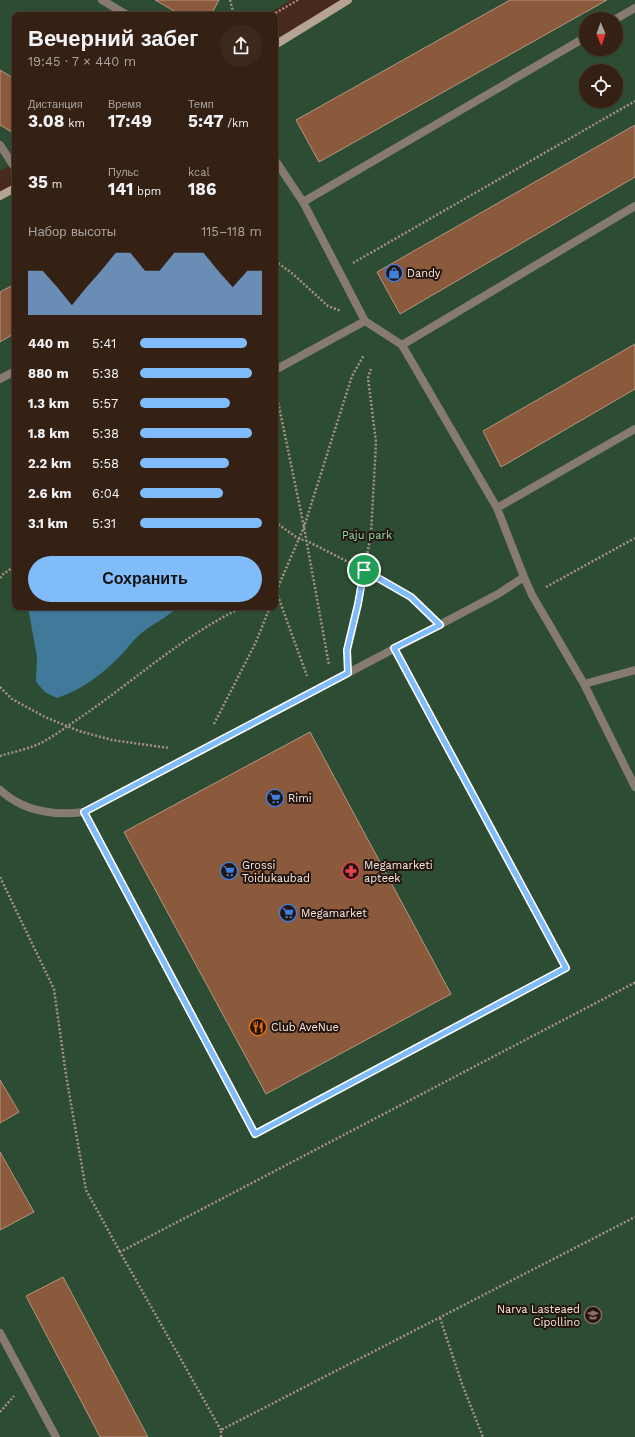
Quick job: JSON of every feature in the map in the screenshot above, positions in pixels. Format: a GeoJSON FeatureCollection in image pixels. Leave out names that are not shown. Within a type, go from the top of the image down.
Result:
{"type":"FeatureCollection","features":[{"type":"Feature","properties":{"kind":"street"},"geometry":{"type":"LineString","coordinates":[[278,43],[348,0]]}},
{"type":"Feature","properties":{"kind":"street"},"geometry":{"type":"LineString","coordinates":[[0,196],[12,190]]}},
{"type":"Feature","properties":{"kind":"lane"},"geometry":{"type":"LineString","coordinates":[[102,0],[122,12]]}},
{"type":"Feature","properties":{"kind":"lane"},"geometry":{"type":"LineString","coordinates":[[623,15],[635,8]]}},
{"type":"Feature","properties":{"kind":"lane"},"geometry":{"type":"LineString","coordinates":[[303,202],[579,41]]}},
{"type":"Feature","properties":{"kind":"lane"},"geometry":{"type":"LineString","coordinates":[[0,145],[12,163]]}},
{"type":"Feature","properties":{"kind":"lane"},"geometry":{"type":"LineString","coordinates":[[278,164],[303,202],[365,321],[402,345],[497,508],[532,595],[584,684],[635,787]]}},
{"type":"Feature","properties":{"kind":"lane"},"geometry":{"type":"LineString","coordinates":[[402,345],[635,206]]}},
{"type":"Feature","properties":{"kind":"lane"},"geometry":{"type":"LineString","coordinates":[[278,368],[365,321]]}},
{"type":"Feature","properties":{"kind":"lane"},"geometry":{"type":"LineString","coordinates":[[0,379],[12,373]]}},
{"type":"Feature","properties":{"kind":"lane"},"geometry":{"type":"LineString","coordinates":[[497,508],[635,429]]}},
{"type":"Feature","properties":{"kind":"lane"},"geometry":{"type":"LineString","coordinates":[[0,790],[22,805],[44,813],[64,814],[84,812],[440,625],[498,594],[524,577]]}},
{"type":"Feature","properties":{"kind":"lane"},"geometry":{"type":"LineString","coordinates":[[84,812],[255,1134],[566,968],[394,648]]}},
{"type":"Feature","properties":{"kind":"lane"},"geometry":{"type":"LineString","coordinates":[[584,684],[635,670]]}},
{"type":"Feature","properties":{"kind":"lane"},"geometry":{"type":"LineString","coordinates":[[0,1333],[56,1437]]}},
{"type":"Feature","properties":{"kind":"path"},"geometry":{"type":"LineString","coordinates":[[230,0],[233,12]]}},
{"type":"Feature","properties":{"kind":"path"},"geometry":{"type":"LineString","coordinates":[[277,12],[298,0]]}},
{"type":"Feature","properties":{"kind":"path"},"geometry":{"type":"LineString","coordinates":[[339,271],[635,101]]}},
{"type":"Feature","properties":{"kind":"path"},"geometry":{"type":"LineString","coordinates":[[278,263],[328,306],[365,321]]}},
{"type":"Feature","properties":{"kind":"path"},"geometry":{"type":"LineString","coordinates":[[278,585],[304,526],[352,376],[364,355]]}},
{"type":"Feature","properties":{"kind":"path"},"geometry":{"type":"LineString","coordinates":[[348,673],[347,650],[358,604],[371,534],[376,442],[368,378],[371,369]]}},
{"type":"Feature","properties":{"kind":"path"},"geometry":{"type":"LineString","coordinates":[[278,400],[307,541],[332,681]]}},
{"type":"Feature","properties":{"kind":"path"},"geometry":{"type":"LineString","coordinates":[[278,524],[299,538],[364,570],[411,597],[440,625]]}},
{"type":"Feature","properties":{"kind":"path"},"geometry":{"type":"LineString","coordinates":[[532,595],[635,538]]}},
{"type":"Feature","properties":{"kind":"path"},"geometry":{"type":"LineString","coordinates":[[0,578],[12,568]]}},
{"type":"Feature","properties":{"kind":"path"},"geometry":{"type":"LineString","coordinates":[[278,600],[313,692]]}},
{"type":"Feature","properties":{"kind":"path"},"geometry":{"type":"LineString","coordinates":[[0,756],[40,743],[67,727],[120,690],[167,654],[224,616],[237,610]]}},
{"type":"Feature","properties":{"kind":"path"},"geometry":{"type":"LineString","coordinates":[[212,727],[256,642],[269,610]]}},
{"type":"Feature","properties":{"kind":"path"},"geometry":{"type":"LineString","coordinates":[[0,687],[12,700],[78,732],[112,740],[198,752]]}},
{"type":"Feature","properties":{"kind":"path"},"geometry":{"type":"LineString","coordinates":[[0,877],[54,989],[66,1075],[86,1190],[221,1430],[221,1437]]}},
{"type":"Feature","properties":{"kind":"path"},"geometry":{"type":"LineString","coordinates":[[120,1252],[620,990],[634,983],[635,984]]}},
{"type":"Feature","properties":{"kind":"path"},"geometry":{"type":"LineString","coordinates":[[221,1430],[635,1217]]}},
{"type":"Feature","properties":{"kind":"path"},"geometry":{"type":"LineString","coordinates":[[440,1318],[462,1384],[483,1437]]}},
{"type":"Feature","properties":{"kind":"green space"},"geometry":{"type":"Polygon","coordinates":[[[0,0],[291,0],[271,12],[12,12],[12,165],[0,171],[0,0]]]}},
{"type":"Feature","properties":{"kind":"green space","name":"Paju park"},"geometry":{"type":"Polygon","coordinates":[[[354,0],[635,0],[635,1437],[0,1437],[0,192],[12,186],[12,610],[278,610],[278,41],[354,0]]]}},
{"type":"Feature","properties":{"kind":"water"},"geometry":{"type":"Polygon","coordinates":[[[29,610],[174,610],[134,640],[115,661],[100,674],[84,686],[66,695],[57,698],[45,692],[36,682],[37,657],[29,610]]]}},
{"type":"Feature","properties":{"kind":"building"},"geometry":{"type":"Polygon","coordinates":[[[155,0],[219,0],[213,12],[176,12],[155,0]]]}},
{"type":"Feature","properties":{"kind":"building"},"geometry":{"type":"Polygon","coordinates":[[[510,0],[607,0],[586,12],[579,12],[579,16],[319,162],[296,120],[510,0]]]}},
{"type":"Feature","properties":{"kind":"building"},"geometry":{"type":"Polygon","coordinates":[[[0,70],[12,77],[12,132],[0,125],[0,70]]]}},
{"type":"Feature","properties":{"kind":"building"},"geometry":{"type":"Polygon","coordinates":[[[635,125],[635,177],[400,314],[377,272],[635,125]]]}},
{"type":"Feature","properties":{"kind":"building"},"geometry":{"type":"Polygon","coordinates":[[[12,286],[12,335],[0,342],[0,292],[12,286]]]}},
{"type":"Feature","properties":{"kind":"building"},"geometry":{"type":"Polygon","coordinates":[[[635,344],[635,389],[501,467],[483,431],[635,344]]]}},
{"type":"Feature","properties":{"kind":"building","name":"Megamarket"},"geometry":{"type":"Polygon","coordinates":[[[310,732],[451,994],[266,1094],[124,832],[310,732]]]}},
{"type":"Feature","properties":{"kind":"building"},"geometry":{"type":"Polygon","coordinates":[[[0,1080],[19,1112],[0,1123],[0,1080]]]}},
{"type":"Feature","properties":{"kind":"building"},"geometry":{"type":"Polygon","coordinates":[[[0,1152],[34,1212],[0,1230],[0,1152]]]}},
{"type":"Feature","properties":{"kind":"building"},"geometry":{"type":"Polygon","coordinates":[[[63,1277],[148,1437],[100,1437],[26,1296],[63,1277]]]}},
{"type":"Feature","properties":{"kind":"place","name":"Dandy"},"geometry":{"type":"Point","coordinates":[394,273]}},
{"type":"Feature","properties":{"kind":"place","name":"Rimi"},"geometry":{"type":"Point","coordinates":[275,798]}},
{"type":"Feature","properties":{"kind":"place","name":"Grossi Toidukaubad"},"geometry":{"type":"Point","coordinates":[229,871]}},
{"type":"Feature","properties":{"kind":"place","name":"Megamarketi apteek"},"geometry":{"type":"Point","coordinates":[351,871]}},
{"type":"Feature","properties":{"kind":"place","name":"Megamarket"},"geometry":{"type":"Point","coordinates":[288,913]}},
{"type":"Feature","properties":{"kind":"place","name":"Club AveNue"},"geometry":{"type":"Point","coordinates":[258,1027]}},
{"type":"Feature","properties":{"kind":"place","name":"Narva Lasteaed Cipollino"},"geometry":{"type":"Point","coordinates":[593,1315]}},
{"type":"Feature","properties":{"kind":"route"},"geometry":{"type":"LineString","coordinates":[[364,570],[411,597],[440,625],[394,648],[566,968],[255,1134],[84,812],[348,673],[347,650],[364,570]]}}]}
